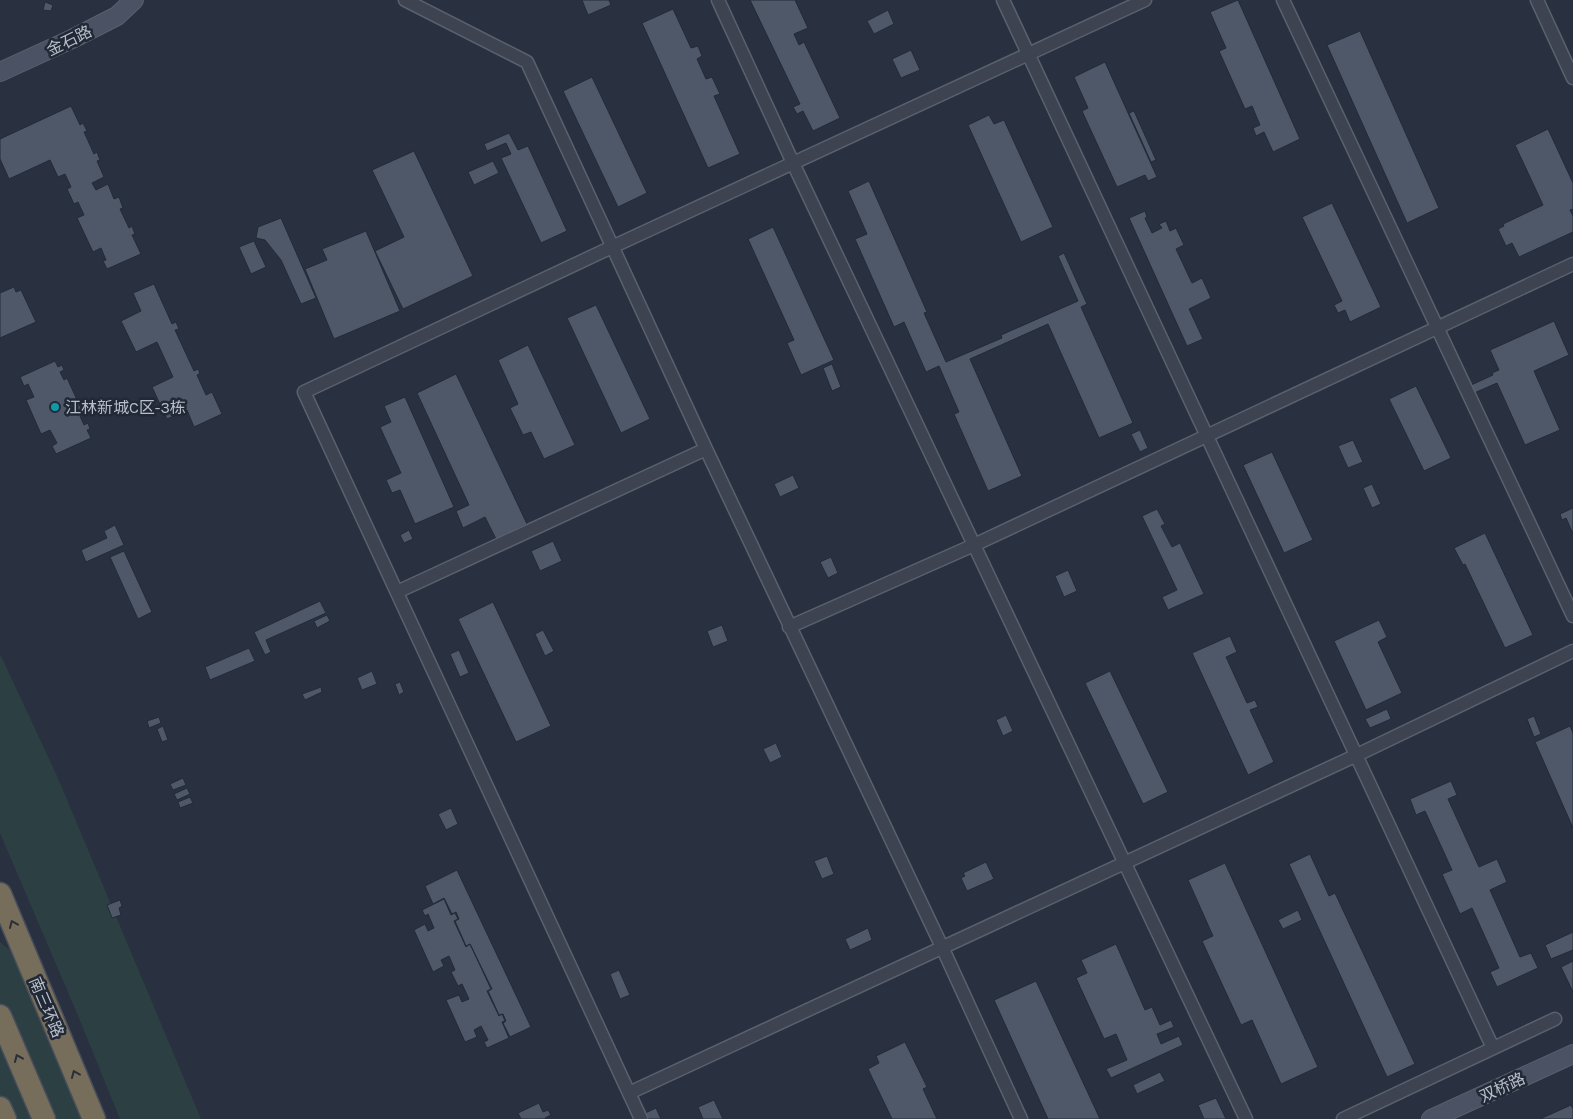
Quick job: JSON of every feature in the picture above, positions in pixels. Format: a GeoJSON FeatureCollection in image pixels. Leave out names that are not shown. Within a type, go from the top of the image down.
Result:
{"type":"FeatureCollection","features":[{"type":"Feature","properties":{"kind":"highway","name":"南三环路"},"geometry":{"type":"LineString","coordinates":[[1,897],[94,1119]]}},
{"type":"Feature","properties":{"kind":"highway"},"geometry":{"type":"LineString","coordinates":[[0,1016],[44,1119]]}},
{"type":"Feature","properties":{"kind":"highway"},"geometry":{"type":"LineString","coordinates":[[0,1108],[5,1119]]}},
{"type":"Feature","properties":{"kind":"street","name":"金石路"},"geometry":{"type":"LineString","coordinates":[[0,72],[72,40],[113,8],[134,0]]}},
{"type":"Feature","properties":{"kind":"street"},"geometry":{"type":"LineString","coordinates":[[405,0],[527,62],[789,627],[942,947],[1020,1119]]}},
{"type":"Feature","properties":{"kind":"street"},"geometry":{"type":"LineString","coordinates":[[718,0],[793,164],[1246,1119]]}},
{"type":"Feature","properties":{"kind":"street"},"geometry":{"type":"LineString","coordinates":[[1003,0],[1493,1048]]}},
{"type":"Feature","properties":{"kind":"street"},"geometry":{"type":"LineString","coordinates":[[641,1119],[304,392],[1145,0]]}},
{"type":"Feature","properties":{"kind":"street"},"geometry":{"type":"LineString","coordinates":[[1283,0],[1573,616]]}},
{"type":"Feature","properties":{"kind":"street"},"geometry":{"type":"LineString","coordinates":[[1537,0],[1573,78]]}},
{"type":"Feature","properties":{"kind":"street"},"geometry":{"type":"LineString","coordinates":[[789,627],[974,544],[1573,264]]}},
{"type":"Feature","properties":{"kind":"street"},"geometry":{"type":"LineString","coordinates":[[397,592],[706,449]]}},
{"type":"Feature","properties":{"kind":"street"},"geometry":{"type":"LineString","coordinates":[[629,1093],[1357,755],[1573,651]]}},
{"type":"Feature","properties":{"kind":"street"},"geometry":{"type":"LineString","coordinates":[[1342,1119],[1555,1019]]}},
{"type":"Feature","properties":{"kind":"street","name":"双桥路"},"geometry":{"type":"LineString","coordinates":[[1431,1119],[1573,1054]]}},
{"type":"Feature","properties":{"kind":"shaded area"},"geometry":{"type":"Polygon","coordinates":[[[0,654],[57,776],[201,1119],[120,1119],[0,833],[0,654]]]}},
{"type":"Feature","properties":{"kind":"shaded area"},"geometry":{"type":"Polygon","coordinates":[[[0,942],[10,950],[81,1119],[0,1119],[0,942]]]}},
{"type":"Feature","properties":{"kind":"building"},"geometry":{"type":"Polygon","coordinates":[[[582,0],[609,0],[611,5],[588,15],[582,0]]]}},
{"type":"Feature","properties":{"kind":"building"},"geometry":{"type":"Polygon","coordinates":[[[750,0],[795,0],[808,28],[794,34],[799,45],[804,42],[840,118],[813,131],[803,111],[797,114],[793,107],[800,104],[750,0]]]}},
{"type":"Feature","properties":{"kind":"building"},"geometry":{"type":"Polygon","coordinates":[[[1238,0],[1300,139],[1273,152],[1264,132],[1256,136],[1253,128],[1260,125],[1252,106],[1245,109],[1219,51],[1226,48],[1210,12],[1238,0]]]}},
{"type":"Feature","properties":{"kind":"building"},"geometry":{"type":"Polygon","coordinates":[[[45,2],[53,5],[51,11],[43,10],[45,2]]]}},
{"type":"Feature","properties":{"kind":"building"},"geometry":{"type":"Polygon","coordinates":[[[673,9],[691,48],[698,46],[702,56],[697,59],[706,79],[712,77],[720,94],[714,96],[740,154],[708,168],[642,23],[673,9]]]}},
{"type":"Feature","properties":{"kind":"building"},"geometry":{"type":"Polygon","coordinates":[[[888,10],[894,24],[874,34],[867,21],[888,10]]]}},
{"type":"Feature","properties":{"kind":"building"},"geometry":{"type":"Polygon","coordinates":[[[1360,31],[1439,208],[1407,223],[1327,45],[1360,31]]]}},
{"type":"Feature","properties":{"kind":"building"},"geometry":{"type":"Polygon","coordinates":[[[911,50],[920,70],[901,78],[892,59],[911,50]]]}},
{"type":"Feature","properties":{"kind":"building"},"geometry":{"type":"Polygon","coordinates":[[[1105,62],[1157,177],[1148,181],[1145,175],[1117,187],[1082,111],[1088,108],[1074,77],[1105,62]]]}},
{"type":"Feature","properties":{"kind":"building"},"geometry":{"type":"Polygon","coordinates":[[[592,77],[647,193],[618,207],[563,91],[592,77]]]}},
{"type":"Feature","properties":{"kind":"building"},"geometry":{"type":"Polygon","coordinates":[[[71,106],[80,125],[83,123],[87,131],[84,132],[94,154],[97,152],[100,160],[97,161],[104,177],[92,183],[96,190],[108,184],[114,199],[119,197],[123,208],[120,209],[129,228],[132,226],[135,234],[132,235],[141,254],[107,269],[103,261],[106,260],[101,248],[93,252],[77,218],[84,215],[78,202],[74,204],[67,189],[71,187],[65,174],[58,177],[50,160],[9,179],[0,159],[0,139],[71,106]]]}},
{"type":"Feature","properties":{"kind":"building"},"geometry":{"type":"Polygon","coordinates":[[[1134,111],[1156,160],[1151,162],[1129,113],[1134,111]]]}},
{"type":"Feature","properties":{"kind":"building"},"geometry":{"type":"Polygon","coordinates":[[[989,115],[994,124],[1004,120],[1053,227],[1021,242],[968,125],[989,115]]]}},
{"type":"Feature","properties":{"kind":"building"},"geometry":{"type":"Polygon","coordinates":[[[1548,129],[1573,183],[1573,209],[1570,210],[1573,216],[1573,232],[1519,257],[1512,243],[1506,246],[1498,229],[1504,226],[1503,224],[1543,205],[1515,145],[1548,129]]]}},
{"type":"Feature","properties":{"kind":"building"},"geometry":{"type":"Polygon","coordinates":[[[509,133],[518,150],[528,146],[567,231],[541,243],[501,158],[511,154],[506,143],[487,151],[484,144],[509,133]]]}},
{"type":"Feature","properties":{"kind":"building"},"geometry":{"type":"Polygon","coordinates":[[[414,151],[473,276],[403,309],[375,251],[404,237],[372,170],[414,151]]]}},
{"type":"Feature","properties":{"kind":"building"},"geometry":{"type":"Polygon","coordinates":[[[493,161],[499,173],[474,185],[468,172],[493,161]]]}},
{"type":"Feature","properties":{"kind":"building"},"geometry":{"type":"Polygon","coordinates":[[[869,181],[927,312],[924,313],[946,362],[1002,338],[1001,335],[1078,301],[1058,256],[1064,253],[1087,304],[1081,307],[1133,423],[1099,438],[1048,324],[970,359],[1022,476],[988,491],[954,414],[959,412],[939,366],[926,372],[904,322],[894,327],[855,239],[867,234],[848,191],[869,181]]]}},
{"type":"Feature","properties":{"kind":"building"},"geometry":{"type":"Polygon","coordinates":[[[1332,203],[1381,307],[1350,322],[1345,310],[1338,313],[1334,305],[1342,301],[1302,217],[1332,203]]]}},
{"type":"Feature","properties":{"kind":"building"},"geometry":{"type":"Polygon","coordinates":[[[1145,211],[1147,217],[1145,218],[1152,233],[1162,228],[1159,224],[1166,221],[1170,231],[1176,228],[1184,245],[1176,249],[1192,283],[1202,278],[1211,298],[1189,309],[1203,339],[1187,346],[1129,218],[1145,211]]]}},
{"type":"Feature","properties":{"kind":"building"},"geometry":{"type":"Polygon","coordinates":[[[281,218],[316,298],[301,304],[281,260],[265,240],[256,238],[258,227],[281,218]]]}},
{"type":"Feature","properties":{"kind":"building"},"geometry":{"type":"Polygon","coordinates":[[[773,227],[834,360],[801,375],[787,343],[794,340],[748,239],[773,227]]]}},
{"type":"Feature","properties":{"kind":"building"},"geometry":{"type":"Polygon","coordinates":[[[366,231],[400,311],[334,339],[305,269],[327,260],[322,249],[366,231]]]}},
{"type":"Feature","properties":{"kind":"building"},"geometry":{"type":"Polygon","coordinates":[[[254,241],[266,267],[251,274],[239,247],[254,241]]]}},
{"type":"Feature","properties":{"kind":"building"},"geometry":{"type":"Polygon","coordinates":[[[154,284],[172,324],[176,322],[179,329],[175,330],[194,371],[198,369],[200,373],[197,375],[206,395],[212,392],[222,414],[194,427],[187,410],[167,419],[152,387],[173,377],[157,342],[136,352],[121,321],[141,311],[133,293],[154,284]]]}},
{"type":"Feature","properties":{"kind":"building"},"geometry":{"type":"Polygon","coordinates":[[[14,287],[16,292],[21,290],[36,322],[0,338],[0,293],[14,287]]]}},
{"type":"Feature","properties":{"kind":"building"},"geometry":{"type":"Polygon","coordinates":[[[596,305],[650,419],[621,433],[567,318],[596,305]]]}},
{"type":"Feature","properties":{"kind":"building"},"geometry":{"type":"Polygon","coordinates":[[[1554,321],[1569,355],[1534,371],[1560,430],[1525,445],[1497,383],[1472,394],[1469,386],[1493,375],[1492,373],[1499,370],[1490,350],[1554,321]]]}},
{"type":"Feature","properties":{"kind":"building"},"geometry":{"type":"Polygon","coordinates":[[[528,345],[575,445],[544,459],[531,432],[523,435],[510,408],[518,404],[498,360],[528,345]]]}},
{"type":"Feature","properties":{"kind":"building","name":"江林新城C区-3栋"},"geometry":{"type":"Polygon","coordinates":[[[55,361],[58,367],[62,365],[64,370],[60,372],[64,380],[67,378],[84,415],[80,416],[84,425],[88,423],[90,429],[87,430],[91,438],[56,454],[52,446],[57,443],[50,430],[41,434],[26,400],[34,397],[28,384],[24,386],[20,377],[55,361]]]}},
{"type":"Feature","properties":{"kind":"building"},"geometry":{"type":"Polygon","coordinates":[[[832,364],[841,387],[832,391],[823,368],[832,364]]]}},
{"type":"Feature","properties":{"kind":"building"},"geometry":{"type":"Polygon","coordinates":[[[456,374],[527,524],[496,539],[485,517],[463,528],[456,511],[469,505],[417,393],[456,374]]]}},
{"type":"Feature","properties":{"kind":"building"},"geometry":{"type":"Polygon","coordinates":[[[1416,386],[1451,458],[1424,471],[1389,399],[1416,386]]]}},
{"type":"Feature","properties":{"kind":"building"},"geometry":{"type":"Polygon","coordinates":[[[405,397],[454,507],[415,524],[400,490],[392,493],[386,480],[401,473],[380,427],[391,422],[384,406],[405,397]]]}},
{"type":"Feature","properties":{"kind":"building"},"geometry":{"type":"Polygon","coordinates":[[[1140,430],[1148,448],[1140,452],[1131,434],[1140,430]]]}},
{"type":"Feature","properties":{"kind":"building"},"geometry":{"type":"Polygon","coordinates":[[[1353,440],[1363,462],[1348,468],[1338,446],[1353,440]]]}},
{"type":"Feature","properties":{"kind":"building"},"geometry":{"type":"Polygon","coordinates":[[[1272,452],[1313,540],[1284,553],[1243,465],[1272,452]]]}},
{"type":"Feature","properties":{"kind":"building"},"geometry":{"type":"Polygon","coordinates":[[[793,475],[799,488],[780,497],[774,484],[793,475]]]}},
{"type":"Feature","properties":{"kind":"building"},"geometry":{"type":"Polygon","coordinates":[[[1372,484],[1381,504],[1372,508],[1363,488],[1372,484]]]}},
{"type":"Feature","properties":{"kind":"building"},"geometry":{"type":"Polygon","coordinates":[[[1573,508],[1573,534],[1566,518],[1562,520],[1560,514],[1573,508]]]}},
{"type":"Feature","properties":{"kind":"building"},"geometry":{"type":"Polygon","coordinates":[[[1157,509],[1165,524],[1161,526],[1172,547],[1180,543],[1204,594],[1168,610],[1162,597],[1177,590],[1142,516],[1157,509]]]}},
{"type":"Feature","properties":{"kind":"building"},"geometry":{"type":"Polygon","coordinates":[[[115,525],[124,545],[86,562],[81,550],[107,538],[104,531],[115,525]]]}},
{"type":"Feature","properties":{"kind":"building"},"geometry":{"type":"Polygon","coordinates":[[[409,530],[413,539],[404,543],[400,535],[409,530]]]}},
{"type":"Feature","properties":{"kind":"building"},"geometry":{"type":"Polygon","coordinates":[[[1485,533],[1533,635],[1505,648],[1465,564],[1463,565],[1454,548],[1485,533]]]}},
{"type":"Feature","properties":{"kind":"building"},"geometry":{"type":"Polygon","coordinates":[[[553,541],[562,561],[540,571],[531,551],[553,541]]]}},
{"type":"Feature","properties":{"kind":"building"},"geometry":{"type":"Polygon","coordinates":[[[124,551],[152,612],[138,619],[110,557],[124,551]]]}},
{"type":"Feature","properties":{"kind":"building"},"geometry":{"type":"Polygon","coordinates":[[[831,557],[838,573],[828,578],[820,562],[831,557]]]}},
{"type":"Feature","properties":{"kind":"building"},"geometry":{"type":"Polygon","coordinates":[[[1068,570],[1077,591],[1064,597],[1055,576],[1068,570]]]}},
{"type":"Feature","properties":{"kind":"building"},"geometry":{"type":"Polygon","coordinates":[[[320,601],[326,613],[266,640],[271,652],[265,655],[254,632],[320,601]]]}},
{"type":"Feature","properties":{"kind":"building"},"geometry":{"type":"Polygon","coordinates":[[[493,602],[551,726],[516,742],[458,619],[493,602]]]}},
{"type":"Feature","properties":{"kind":"building"},"geometry":{"type":"Polygon","coordinates":[[[327,615],[330,621],[317,628],[314,621],[327,615]]]}},
{"type":"Feature","properties":{"kind":"building"},"geometry":{"type":"Polygon","coordinates":[[[1379,620],[1387,637],[1378,642],[1402,693],[1366,710],[1334,641],[1379,620]]]}},
{"type":"Feature","properties":{"kind":"building"},"geometry":{"type":"Polygon","coordinates":[[[722,625],[728,641],[713,647],[707,631],[722,625]]]}},
{"type":"Feature","properties":{"kind":"building"},"geometry":{"type":"Polygon","coordinates":[[[543,630],[554,651],[545,656],[535,634],[543,630]]]}},
{"type":"Feature","properties":{"kind":"building"},"geometry":{"type":"Polygon","coordinates":[[[1230,636],[1237,652],[1226,657],[1247,703],[1255,700],[1258,707],[1250,710],[1274,762],[1248,775],[1192,653],[1230,636]]]}},
{"type":"Feature","properties":{"kind":"building"},"geometry":{"type":"Polygon","coordinates":[[[249,648],[255,661],[210,680],[205,667],[249,648]]]}},
{"type":"Feature","properties":{"kind":"building"},"geometry":{"type":"Polygon","coordinates":[[[459,650],[469,673],[460,677],[450,654],[459,650]]]}},
{"type":"Feature","properties":{"kind":"building"},"geometry":{"type":"Polygon","coordinates":[[[372,671],[377,684],[362,690],[357,678],[372,671]]]}},
{"type":"Feature","properties":{"kind":"building"},"geometry":{"type":"Polygon","coordinates":[[[1110,671],[1168,792],[1143,804],[1085,683],[1110,671]]]}},
{"type":"Feature","properties":{"kind":"building"},"geometry":{"type":"Polygon","coordinates":[[[400,682],[404,692],[399,695],[395,684],[400,682]]]}},
{"type":"Feature","properties":{"kind":"building"},"geometry":{"type":"Polygon","coordinates":[[[321,687],[322,692],[305,700],[302,694],[321,687]]]}},
{"type":"Feature","properties":{"kind":"building"},"geometry":{"type":"Polygon","coordinates":[[[1387,709],[1391,719],[1370,728],[1365,719],[1387,709]]]}},
{"type":"Feature","properties":{"kind":"building"},"geometry":{"type":"Polygon","coordinates":[[[1006,715],[1013,731],[1003,736],[996,720],[1006,715]]]}},
{"type":"Feature","properties":{"kind":"building"},"geometry":{"type":"Polygon","coordinates":[[[1534,716],[1541,734],[1534,737],[1527,719],[1534,716]]]}},
{"type":"Feature","properties":{"kind":"building"},"geometry":{"type":"Polygon","coordinates":[[[159,717],[161,723],[149,728],[147,721],[159,717]]]}},
{"type":"Feature","properties":{"kind":"building"},"geometry":{"type":"Polygon","coordinates":[[[163,726],[168,740],[162,742],[157,729],[163,726]]]}},
{"type":"Feature","properties":{"kind":"building"},"geometry":{"type":"Polygon","coordinates":[[[1570,726],[1573,733],[1573,828],[1535,742],[1570,726]]]}},
{"type":"Feature","properties":{"kind":"building"},"geometry":{"type":"Polygon","coordinates":[[[776,743],[782,757],[770,763],[763,749],[776,743]]]}},
{"type":"Feature","properties":{"kind":"building"},"geometry":{"type":"Polygon","coordinates":[[[183,778],[186,785],[173,790],[170,784],[183,778]]]}},
{"type":"Feature","properties":{"kind":"building"},"geometry":{"type":"Polygon","coordinates":[[[1451,781],[1457,795],[1448,799],[1479,867],[1497,859],[1507,882],[1490,890],[1520,957],[1531,953],[1538,968],[1497,987],[1490,972],[1499,968],[1472,908],[1460,914],[1442,874],[1452,870],[1425,811],[1416,815],[1410,799],[1451,781]]]}},
{"type":"Feature","properties":{"kind":"building"},"geometry":{"type":"Polygon","coordinates":[[[187,788],[190,794],[177,800],[174,794],[187,788]]]}},
{"type":"Feature","properties":{"kind":"building"},"geometry":{"type":"Polygon","coordinates":[[[190,797],[193,803],[180,808],[178,802],[190,797]]]}},
{"type":"Feature","properties":{"kind":"building"},"geometry":{"type":"Polygon","coordinates":[[[451,808],[458,824],[446,830],[438,814],[451,808]]]}},
{"type":"Feature","properties":{"kind":"building"},"geometry":{"type":"Polygon","coordinates":[[[1310,854],[1329,896],[1335,893],[1415,1064],[1387,1077],[1289,864],[1310,854]]]}},
{"type":"Feature","properties":{"kind":"building"},"geometry":{"type":"Polygon","coordinates":[[[827,856],[834,874],[822,879],[814,861],[827,856]]]}},
{"type":"Feature","properties":{"kind":"building"},"geometry":{"type":"Polygon","coordinates":[[[986,862],[994,879],[967,891],[961,878],[965,876],[963,873],[986,862]]]}},
{"type":"Feature","properties":{"kind":"building"},"geometry":{"type":"Polygon","coordinates":[[[1225,863],[1318,1067],[1281,1084],[1252,1020],[1241,1025],[1202,941],[1213,936],[1188,880],[1225,863]]]}},
{"type":"Feature","properties":{"kind":"building"},"geometry":{"type":"Polygon","coordinates":[[[457,870],[531,1027],[510,1037],[503,1023],[506,1021],[503,1014],[499,1015],[488,991],[492,989],[470,944],[466,946],[455,921],[459,919],[456,912],[452,914],[444,898],[433,904],[425,886],[457,870]]]}},
{"type":"Feature","properties":{"kind":"building"},"geometry":{"type":"Polygon","coordinates":[[[444,899],[451,915],[455,913],[458,919],[454,921],[466,947],[470,944],[491,989],[487,991],[499,1016],[502,1014],[505,1021],[502,1022],[509,1038],[487,1048],[484,1042],[488,1040],[481,1026],[474,1030],[477,1037],[465,1042],[446,1000],[459,995],[462,1002],[469,999],[462,984],[458,986],[451,972],[455,970],[449,956],[441,960],[444,966],[433,972],[414,930],[425,924],[428,931],[434,928],[428,914],[425,916],[422,910],[444,899]]]}},
{"type":"Feature","properties":{"kind":"building"},"geometry":{"type":"Polygon","coordinates":[[[120,900],[122,906],[119,908],[121,915],[112,918],[107,905],[120,900]]]}},
{"type":"Feature","properties":{"kind":"building"},"geometry":{"type":"Polygon","coordinates":[[[1298,910],[1302,920],[1283,929],[1278,920],[1298,910]]]}},
{"type":"Feature","properties":{"kind":"building"},"geometry":{"type":"Polygon","coordinates":[[[868,928],[872,940],[850,950],[845,939],[868,928]]]}},
{"type":"Feature","properties":{"kind":"building"},"geometry":{"type":"Polygon","coordinates":[[[1573,932],[1573,950],[1551,959],[1545,945],[1573,932]]]}},
{"type":"Feature","properties":{"kind":"building"},"geometry":{"type":"Polygon","coordinates":[[[1116,944],[1145,1010],[1152,1007],[1160,1025],[1171,1020],[1174,1027],[1157,1034],[1161,1044],[1179,1036],[1183,1045],[1111,1078],[1106,1069],[1127,1060],[1116,1034],[1104,1039],[1076,978],[1087,973],[1081,960],[1116,944]]]}},
{"type":"Feature","properties":{"kind":"building"},"geometry":{"type":"Polygon","coordinates":[[[1573,961],[1573,992],[1561,967],[1573,961]]]}},
{"type":"Feature","properties":{"kind":"building"},"geometry":{"type":"Polygon","coordinates":[[[619,970],[630,995],[620,999],[610,974],[619,970]]]}},
{"type":"Feature","properties":{"kind":"building"},"geometry":{"type":"Polygon","coordinates":[[[1036,981],[1100,1119],[1048,1119],[994,1000],[1036,981]]]}},
{"type":"Feature","properties":{"kind":"building"},"geometry":{"type":"Polygon","coordinates":[[[905,1042],[927,1087],[923,1089],[937,1119],[892,1119],[868,1069],[879,1063],[876,1056],[905,1042]]]}},
{"type":"Feature","properties":{"kind":"building"},"geometry":{"type":"Polygon","coordinates":[[[1160,1072],[1165,1081],[1137,1094],[1133,1085],[1160,1072]]]}},
{"type":"Feature","properties":{"kind":"building"},"geometry":{"type":"Polygon","coordinates":[[[1216,1098],[1226,1119],[1204,1119],[1198,1105],[1216,1098]]]}},
{"type":"Feature","properties":{"kind":"building"},"geometry":{"type":"Polygon","coordinates":[[[714,1100],[723,1119],[703,1119],[698,1107],[714,1100]]]}},
{"type":"Feature","properties":{"kind":"building"},"geometry":{"type":"Polygon","coordinates":[[[539,1103],[543,1112],[548,1110],[551,1115],[546,1119],[521,1119],[518,1113],[539,1103]]]}},
{"type":"Feature","properties":{"kind":"building"},"geometry":{"type":"Polygon","coordinates":[[[1571,1105],[1573,1119],[1540,1119],[1571,1105]]]}},
{"type":"Feature","properties":{"kind":"building"},"geometry":{"type":"Polygon","coordinates":[[[656,1108],[661,1119],[643,1119],[641,1115],[656,1108]]]}},
{"type":"Feature","properties":{"kind":"place","name":"江林新城C区-3栋"},"geometry":{"type":"Point","coordinates":[55,407]}}]}
